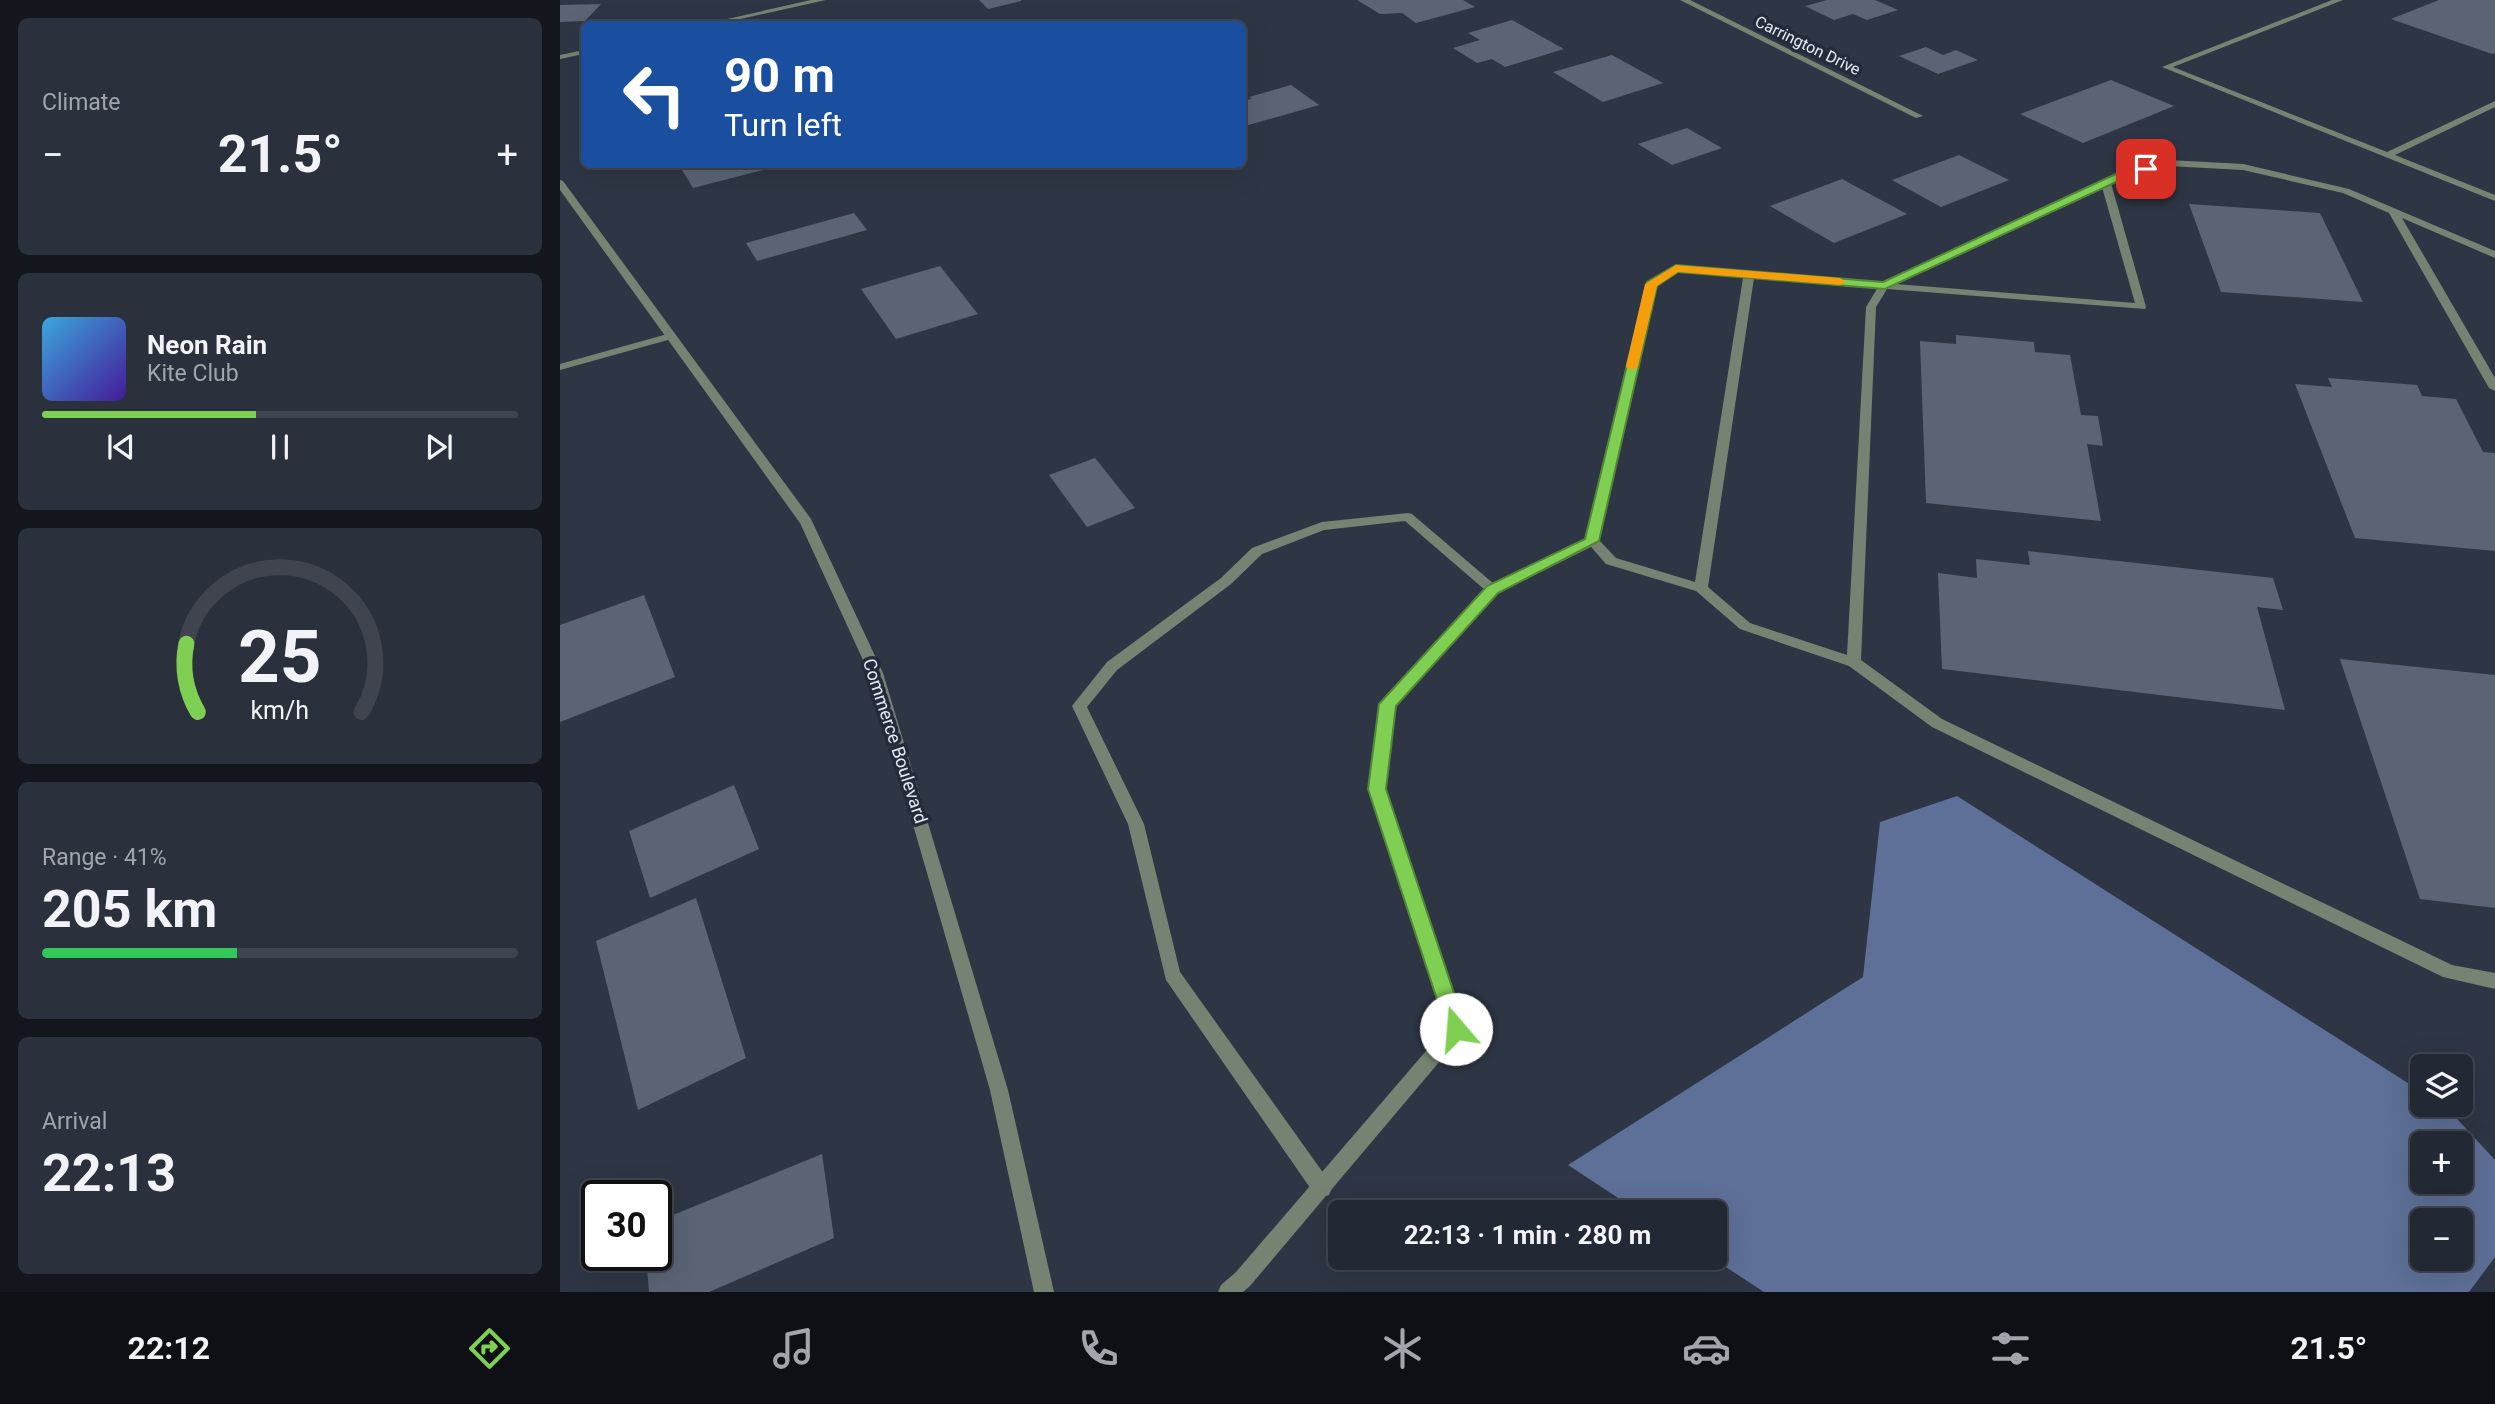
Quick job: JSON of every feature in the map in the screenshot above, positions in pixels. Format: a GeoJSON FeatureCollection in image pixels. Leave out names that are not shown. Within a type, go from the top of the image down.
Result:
{"type":"FeatureCollection","features":[{"type":"Feature","properties":{"kind":"street"},"geometry":{"type":"LineString","coordinates":[[723,21],[822,0]]}},
{"type":"Feature","properties":{"kind":"street","name":"Carrington Drive"},"geometry":{"type":"LineString","coordinates":[[1684,0],[1919,116]]}},
{"type":"Feature","properties":{"kind":"street"},"geometry":{"type":"LineString","coordinates":[[2339,0],[2166,66],[2495,198]]}},
{"type":"Feature","properties":{"kind":"street"},"geometry":{"type":"LineString","coordinates":[[560,57],[581,53]]}},
{"type":"Feature","properties":{"kind":"street"},"geometry":{"type":"LineString","coordinates":[[2387,155],[2495,104]]}},
{"type":"Feature","properties":{"kind":"street"},"geometry":{"type":"LineString","coordinates":[[1854,662],[1871,307],[1885,285],[2123,174],[2168,163],[2242,167],[2346,191],[2495,255]]}},
{"type":"Feature","properties":{"kind":"street","name":"Commerce Boulevard"},"geometry":{"type":"LineString","coordinates":[[560,183],[806,522],[877,673],[999,1090],[1045,1292]]}},
{"type":"Feature","properties":{"kind":"street"},"geometry":{"type":"LineString","coordinates":[[1592,541],[1651,284],[1676,268],[2141,307],[2106,183]]}},
{"type":"Feature","properties":{"kind":"street"},"geometry":{"type":"LineString","coordinates":[[2393,212],[2495,388]]}},
{"type":"Feature","properties":{"kind":"street"},"geometry":{"type":"LineString","coordinates":[[1701,589],[1748,275]]}},
{"type":"Feature","properties":{"kind":"street"},"geometry":{"type":"LineString","coordinates":[[560,367],[671,336]]}},
{"type":"Feature","properties":{"kind":"street"},"geometry":{"type":"LineString","coordinates":[[1322,1188],[1172,975],[1136,824],[1079,706],[1112,666],[1226,581],[1257,551],[1322,526],[1408,517],[1493,590]]}},
{"type":"Feature","properties":{"kind":"street"},"geometry":{"type":"LineString","coordinates":[[1592,541],[1611,561],[1701,589],[1745,626],[1854,662],[1937,723],[2449,972],[2495,981]]}},
{"type":"Feature","properties":{"kind":"street"},"geometry":{"type":"LineString","coordinates":[[1227,1292],[1243,1279],[1456,1029],[1377,789],[1388,704],[1493,590],[1592,541]]}},
{"type":"Feature","properties":{"kind":"water"},"geometry":{"type":"Polygon","coordinates":[[[1957,796],[2410,1084],[2410,1117],[2455,1117],[2468,1131],[2410,1131],[2410,1194],[2473,1194],[2473,1136],[2495,1160],[2495,1257],[2469,1292],[1764,1292],[1727,1268],[1727,1200],[1621,1200],[1568,1165],[1863,977],[1880,822],[1957,796]]]}},
{"type":"Feature","properties":{"kind":"building"},"geometry":{"type":"Polygon","coordinates":[[[979,0],[1021,0],[1021,1],[988,9],[979,0]]]}},
{"type":"Feature","properties":{"kind":"building"},"geometry":{"type":"Polygon","coordinates":[[[1357,0],[1463,0],[1475,7],[1416,23],[1402,13],[1380,14],[1357,0]]]}},
{"type":"Feature","properties":{"kind":"building"},"geometry":{"type":"Polygon","coordinates":[[[1827,0],[1875,0],[1898,10],[1867,20],[1853,14],[1834,20],[1805,6],[1827,0]]]}},
{"type":"Feature","properties":{"kind":"building"},"geometry":{"type":"Polygon","coordinates":[[[2439,0],[2495,0],[2495,53],[2391,19],[2439,0]]]}},
{"type":"Feature","properties":{"kind":"building"},"geometry":{"type":"Polygon","coordinates":[[[601,4],[585,21],[560,22],[560,5],[601,4]]]}},
{"type":"Feature","properties":{"kind":"building"},"geometry":{"type":"Polygon","coordinates":[[[1512,20],[1564,49],[1505,67],[1492,59],[1477,63],[1453,48],[1480,40],[1468,33],[1512,20]]]}},
{"type":"Feature","properties":{"kind":"building"},"geometry":{"type":"Polygon","coordinates":[[[1926,47],[1943,55],[1956,50],[1978,60],[1938,74],[1899,56],[1926,47]]]}},
{"type":"Feature","properties":{"kind":"building"},"geometry":{"type":"Polygon","coordinates":[[[1612,55],[1663,83],[1603,102],[1553,72],[1612,55]]]}},
{"type":"Feature","properties":{"kind":"building"},"geometry":{"type":"Polygon","coordinates":[[[2111,80],[2174,106],[2083,143],[2020,114],[2111,80]]]}},
{"type":"Feature","properties":{"kind":"building"},"geometry":{"type":"Polygon","coordinates":[[[1291,85],[1319,105],[1246,126],[1246,100],[1252,99],[1249,97],[1291,85]]]}},
{"type":"Feature","properties":{"kind":"building"},"geometry":{"type":"Polygon","coordinates":[[[1687,128],[1722,148],[1672,165],[1638,144],[1687,128]]]}},
{"type":"Feature","properties":{"kind":"building"},"geometry":{"type":"Polygon","coordinates":[[[1959,155],[2009,180],[1941,207],[1892,180],[1959,155]]]}},
{"type":"Feature","properties":{"kind":"building"},"geometry":{"type":"Polygon","coordinates":[[[690,168],[770,168],[693,188],[682,170],[690,168]]]}},
{"type":"Feature","properties":{"kind":"building"},"geometry":{"type":"Polygon","coordinates":[[[1842,179],[1907,214],[1834,243],[1770,206],[1842,179]]]}},
{"type":"Feature","properties":{"kind":"building"},"geometry":{"type":"Polygon","coordinates":[[[2189,204],[2320,213],[2363,302],[2221,292],[2189,204]]]}},
{"type":"Feature","properties":{"kind":"building"},"geometry":{"type":"Polygon","coordinates":[[[854,213],[867,230],[757,261],[746,243],[854,213]]]}},
{"type":"Feature","properties":{"kind":"building"},"geometry":{"type":"Polygon","coordinates":[[[940,266],[978,314],[896,339],[861,289],[940,266]]]}},
{"type":"Feature","properties":{"kind":"building"},"geometry":{"type":"Polygon","coordinates":[[[1956,335],[2034,342],[2035,352],[2070,355],[2081,415],[2098,416],[2103,446],[2087,444],[2101,521],[1926,503],[1920,341],[1956,344],[1956,335]]]}},
{"type":"Feature","properties":{"kind":"building"},"geometry":{"type":"Polygon","coordinates":[[[2328,378],[2417,385],[2422,396],[2456,399],[2483,452],[2495,453],[2495,551],[2355,538],[2295,384],[2332,387],[2328,378]]]}},
{"type":"Feature","properties":{"kind":"building"},"geometry":{"type":"Polygon","coordinates":[[[1095,458],[1135,508],[1087,527],[1049,475],[1095,458]]]}},
{"type":"Feature","properties":{"kind":"building"},"geometry":{"type":"Polygon","coordinates":[[[2028,551],[2273,578],[2283,610],[2257,607],[2285,710],[1942,669],[1938,573],[1977,578],[1976,559],[2030,565],[2028,551]]]}},
{"type":"Feature","properties":{"kind":"building"},"geometry":{"type":"Polygon","coordinates":[[[644,595],[675,677],[560,722],[560,625],[644,595]]]}},
{"type":"Feature","properties":{"kind":"building"},"geometry":{"type":"Polygon","coordinates":[[[2340,659],[2495,675],[2495,908],[2420,899],[2340,659]]]}},
{"type":"Feature","properties":{"kind":"building"},"geometry":{"type":"Polygon","coordinates":[[[734,785],[759,849],[650,898],[629,831],[734,785]]]}},
{"type":"Feature","properties":{"kind":"building"},"geometry":{"type":"Polygon","coordinates":[[[696,898],[746,1058],[638,1110],[596,941],[696,898]]]}},
{"type":"Feature","properties":{"kind":"building"},"geometry":{"type":"Polygon","coordinates":[[[822,1154],[834,1238],[709,1292],[649,1292],[647,1271],[672,1271],[672,1215],[822,1154]]]}},
{"type":"Feature","properties":{"kind":"slow traffic"},"geometry":{"type":"LineString","coordinates":[[1632,366],[1651,284],[1676,268],[1840,282]]}},
{"type":"Feature","properties":{"kind":"route"},"geometry":{"type":"LineString","coordinates":[[1456,1029],[1377,789],[1388,704],[1493,590],[1592,541],[1651,284],[1676,268],[1885,285],[2123,174],[2146,169]]}}]}
